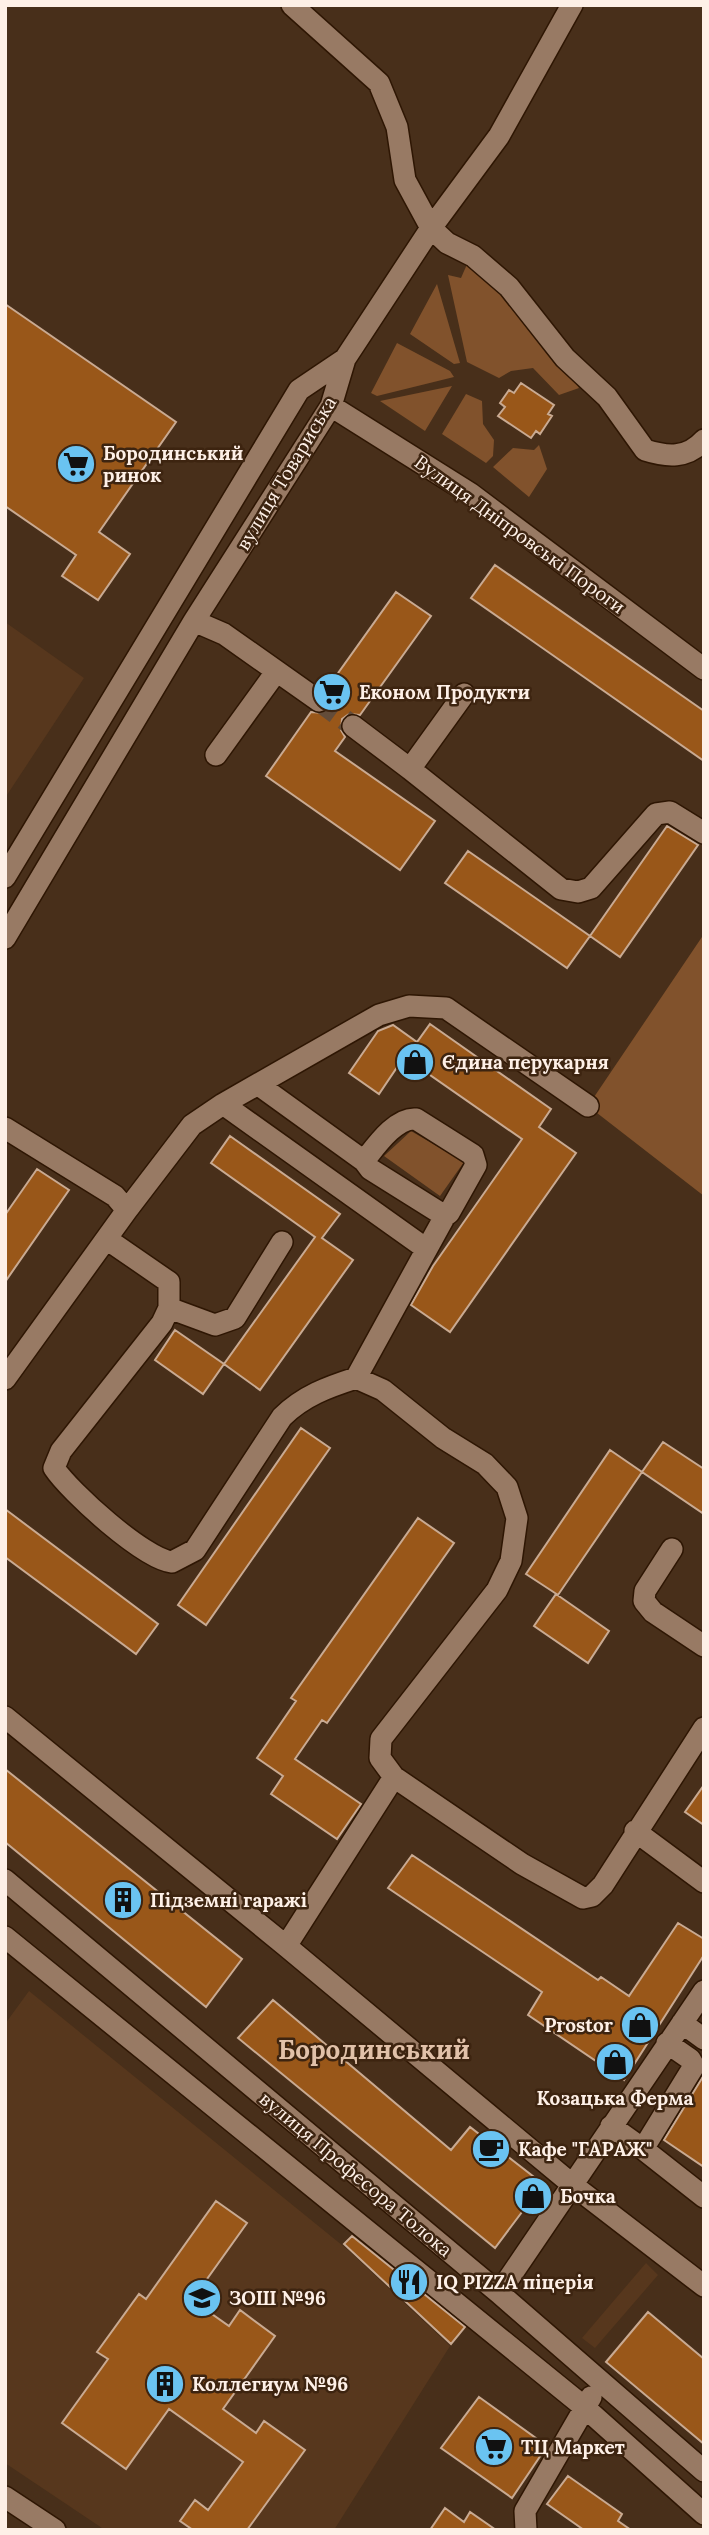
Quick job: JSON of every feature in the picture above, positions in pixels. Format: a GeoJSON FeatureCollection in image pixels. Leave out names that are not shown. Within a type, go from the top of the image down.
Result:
{"type":"FeatureCollection","features":[{"type":"Feature","properties":{"kind":"street"},"geometry":{"type":"LineString","coordinates":[[292,5],[379,83],[397,127],[405,180],[431,228],[447,243],[472,256],[509,287],[565,358],[607,397],[645,450],[658,454],[695,457],[704,440]]}},
{"type":"Feature","properties":{"kind":"street"},"geometry":{"type":"LineString","coordinates":[[345,359],[431,228],[499,136],[572,5]]}},
{"type":"Feature","properties":{"kind":"street","name":"вулиця Товариська"},"geometry":{"type":"LineString","coordinates":[[5,938],[194,621],[331,406],[345,359]]}},
{"type":"Feature","properties":{"kind":"street","name":"вулиця Товариська"},"geometry":{"type":"LineString","coordinates":[[5,877],[299,390],[345,359]]}},
{"type":"Feature","properties":{"kind":"street","name":"Вулиця Дніпровські Пороги"},"geometry":{"type":"LineString","coordinates":[[331,406],[471,494],[704,669]]}},
{"type":"Feature","properties":{"kind":"street"},"geometry":{"type":"LineString","coordinates":[[194,621],[224,634],[318,701]]}},
{"type":"Feature","properties":{"kind":"street"},"geometry":{"type":"LineString","coordinates":[[216,754],[276,672]]}},
{"type":"Feature","properties":{"kind":"street"},"geometry":{"type":"LineString","coordinates":[[410,769],[464,694]]}},
{"type":"Feature","properties":{"kind":"street"},"geometry":{"type":"LineString","coordinates":[[353,726],[567,892],[585,890],[597,882],[656,814],[670,812],[704,833]]}},
{"type":"Feature","properties":{"kind":"street"},"geometry":{"type":"LineString","coordinates":[[5,1379],[192,1125],[223,1104],[260,1086],[379,1016],[409,1006],[434,1005],[446,1008],[588,1106]]}},
{"type":"Feature","properties":{"kind":"street"},"geometry":{"type":"LineString","coordinates":[[260,1086],[364,1161],[370,1169],[445,1216]]}},
{"type":"Feature","properties":{"kind":"street"},"geometry":{"type":"LineString","coordinates":[[223,1104],[425,1248]]}},
{"type":"Feature","properties":{"kind":"street"},"geometry":{"type":"LineString","coordinates":[[108,1240],[169,1282],[169,1308],[148,1342],[61,1451],[54,1468],[75,1495],[162,1561],[172,1562],[195,1550],[282,1417],[296,1403],[356,1378],[425,1248],[475,1171],[473,1155],[416,1119],[408,1118],[395,1127],[364,1161]]}},
{"type":"Feature","properties":{"kind":"street"},"geometry":{"type":"LineString","coordinates":[[5,1128],[115,1196],[127,1210]]}},
{"type":"Feature","properties":{"kind":"street"},"geometry":{"type":"LineString","coordinates":[[169,1308],[215,1325],[235,1318],[282,1242]]}},
{"type":"Feature","properties":{"kind":"street"},"geometry":{"type":"LineString","coordinates":[[356,1378],[383,1390],[443,1438],[485,1464],[507,1488],[517,1518],[511,1561],[497,1590],[381,1739],[380,1758],[394,1777],[522,1864],[583,1898],[592,1896],[603,1885],[635,1831],[704,1727]]}},
{"type":"Feature","properties":{"kind":"street"},"geometry":{"type":"LineString","coordinates":[[672,1549],[645,1591],[644,1601],[653,1612],[704,1646]]}},
{"type":"Feature","properties":{"kind":"street"},"geometry":{"type":"LineString","coordinates":[[5,1717],[574,2186],[704,2286]]}},
{"type":"Feature","properties":{"kind":"street"},"geometry":{"type":"LineString","coordinates":[[286,1946],[394,1777]]}},
{"type":"Feature","properties":{"kind":"street"},"geometry":{"type":"LineString","coordinates":[[635,1831],[704,1882]]}},
{"type":"Feature","properties":{"kind":"street","name":"вулиця Професора Толока"},"geometry":{"type":"LineString","coordinates":[[5,1880],[499,2293],[601,2385],[704,2470]]}},
{"type":"Feature","properties":{"kind":"street"},"geometry":{"type":"LineString","coordinates":[[5,1937],[583,2406],[704,2514]]}},
{"type":"Feature","properties":{"kind":"street"},"geometry":{"type":"LineString","coordinates":[[499,2293],[704,1991]]}},
{"type":"Feature","properties":{"kind":"street"},"geometry":{"type":"LineString","coordinates":[[682,2023],[704,2039]]}},
{"type":"Feature","properties":{"kind":"street"},"geometry":{"type":"LineString","coordinates":[[643,2149],[694,2066],[691,2059],[667,2043]]}},
{"type":"Feature","properties":{"kind":"street"},"geometry":{"type":"LineString","coordinates":[[611,2126],[704,2197]]}},
{"type":"Feature","properties":{"kind":"street"},"geometry":{"type":"LineString","coordinates":[[526,2530],[525,2511],[583,2406],[601,2385]]}},
{"type":"Feature","properties":{"kind":"street"},"geometry":{"type":"LineString","coordinates":[[11,2503],[55,2530]]}},
{"type":"Feature","properties":{"kind":"shaded area"},"geometry":{"type":"Polygon","coordinates":[[[468,262],[522,297],[579,388],[559,395],[533,368],[511,371],[499,378],[467,362],[448,275],[461,278],[468,262]]]}},
{"type":"Feature","properties":{"kind":"shaded area"},"geometry":{"type":"Polygon","coordinates":[[[437,284],[460,363],[454,364],[410,334],[437,284]]]}},
{"type":"Feature","properties":{"kind":"shaded area"},"geometry":{"type":"Polygon","coordinates":[[[397,343],[450,371],[454,377],[377,396],[371,393],[397,343]]]}},
{"type":"Feature","properties":{"kind":"shaded area"},"geometry":{"type":"Polygon","coordinates":[[[452,386],[425,431],[380,401],[452,386]]]}},
{"type":"Feature","properties":{"kind":"shaded area"},"geometry":{"type":"Polygon","coordinates":[[[466,394],[482,401],[483,424],[494,440],[493,456],[486,463],[442,434],[466,394]]]}},
{"type":"Feature","properties":{"kind":"shaded area"},"geometry":{"type":"Polygon","coordinates":[[[539,445],[547,469],[529,497],[493,467],[513,448],[534,450],[539,445]]]}},
{"type":"Feature","properties":{"kind":"shaded area"},"geometry":{"type":"Polygon","coordinates":[[[5,622],[84,678],[5,798],[5,622]]]}},
{"type":"Feature","properties":{"kind":"shaded area"},"geometry":{"type":"Polygon","coordinates":[[[704,934],[704,1196],[588,1106],[704,934]]]}},
{"type":"Feature","properties":{"kind":"shaded area"},"geometry":{"type":"Polygon","coordinates":[[[411,1131],[464,1162],[440,1196],[384,1156],[411,1131]]]}},
{"type":"Feature","properties":{"kind":"shaded area","name":"ЗОШ №96"},"geometry":{"type":"Polygon","coordinates":[[[29,1991],[348,2250],[450,2346],[334,2530],[105,2530],[5,2463],[5,2024],[29,1991]]]}},
{"type":"Feature","properties":{"kind":"shaded area"},"geometry":{"type":"Polygon","coordinates":[[[646,2263],[658,2275],[595,2348],[582,2338],[646,2263]]]}},
{"type":"Feature","properties":{"kind":"building","name":"Бородинський ринок"},"geometry":{"type":"Polygon","coordinates":[[[5,304],[176,422],[99,532],[130,554],[98,600],[62,576],[76,555],[5,506],[5,304]]]}},
{"type":"Feature","properties":{"kind":"building"},"geometry":{"type":"Polygon","coordinates":[[[521,383],[554,405],[548,414],[552,416],[540,434],[536,431],[531,438],[498,416],[505,407],[500,403],[509,390],[514,393],[521,383]]]}},
{"type":"Feature","properties":{"kind":"building"},"geometry":{"type":"Polygon","coordinates":[[[495,565],[704,711],[704,761],[471,598],[495,565]]]}},
{"type":"Feature","properties":{"kind":"building"},"geometry":{"type":"Polygon","coordinates":[[[396,592],[431,616],[360,715],[349,714],[342,719],[341,730],[345,737],[335,751],[435,821],[400,870],[266,776],[311,712],[324,713],[330,708],[331,696],[326,690],[396,592]]]}},
{"type":"Feature","properties":{"kind":"building"},"geometry":{"type":"Polygon","coordinates":[[[667,826],[698,845],[620,957],[590,936],[667,826]]]}},
{"type":"Feature","properties":{"kind":"building"},"geometry":{"type":"Polygon","coordinates":[[[468,851],[590,936],[567,968],[445,883],[468,851]]]}},
{"type":"Feature","properties":{"kind":"building"},"geometry":{"type":"Polygon","coordinates":[[[430,1024],[551,1109],[539,1127],[576,1153],[450,1332],[411,1305],[433,1266],[522,1139],[404,1057],[379,1094],[349,1073],[378,1031],[393,1025],[417,1042],[430,1024]]]}},
{"type":"Feature","properties":{"kind":"building"},"geometry":{"type":"Polygon","coordinates":[[[230,1136],[340,1214],[322,1238],[353,1260],[260,1390],[224,1364],[315,1237],[211,1163],[230,1136]]]}},
{"type":"Feature","properties":{"kind":"building"},"geometry":{"type":"Polygon","coordinates":[[[37,1169],[69,1190],[5,1282],[5,1215],[37,1169]]]}},
{"type":"Feature","properties":{"kind":"building"},"geometry":{"type":"Polygon","coordinates":[[[175,1330],[224,1364],[203,1394],[155,1360],[175,1330]]]}},
{"type":"Feature","properties":{"kind":"building"},"geometry":{"type":"Polygon","coordinates":[[[301,1428],[330,1448],[206,1625],[178,1605],[301,1428]]]}},
{"type":"Feature","properties":{"kind":"building"},"geometry":{"type":"Polygon","coordinates":[[[663,1442],[704,1469],[704,1514],[642,1472],[663,1442]]]}},
{"type":"Feature","properties":{"kind":"building"},"geometry":{"type":"Polygon","coordinates":[[[610,1450],[642,1472],[558,1595],[526,1574],[610,1450]]]}},
{"type":"Feature","properties":{"kind":"building"},"geometry":{"type":"Polygon","coordinates":[[[5,1509],[158,1624],[136,1654],[5,1557],[5,1509]]]}},
{"type":"Feature","properties":{"kind":"building"},"geometry":{"type":"Polygon","coordinates":[[[418,1518],[454,1543],[327,1723],[322,1720],[295,1759],[361,1804],[337,1839],[271,1794],[283,1776],[257,1758],[296,1701],[291,1698],[418,1518]]]}},
{"type":"Feature","properties":{"kind":"building"},"geometry":{"type":"Polygon","coordinates":[[[556,1594],[609,1631],[588,1663],[534,1626],[556,1594]]]}},
{"type":"Feature","properties":{"kind":"building","name":"Підземні гаражі"},"geometry":{"type":"Polygon","coordinates":[[[5,1769],[242,1959],[206,2007],[5,1842],[5,1769]]]}},
{"type":"Feature","properties":{"kind":"building"},"geometry":{"type":"Polygon","coordinates":[[[704,1785],[704,1825],[685,1812],[704,1785]]]}},
{"type":"Feature","properties":{"kind":"building"},"geometry":{"type":"Polygon","coordinates":[[[412,1855],[598,1980],[601,1977],[629,1996],[678,1923],[704,1939],[704,1955],[624,2080],[528,2015],[542,1992],[388,1888],[412,1855]]]}},
{"type":"Feature","properties":{"kind":"building"},"geometry":{"type":"Polygon","coordinates":[[[273,2000],[451,2150],[470,2127],[543,2184],[495,2248],[238,2038],[273,2000]]]}},
{"type":"Feature","properties":{"kind":"building"},"geometry":{"type":"Polygon","coordinates":[[[704,2075],[704,2167],[664,2140],[704,2075]]]}},
{"type":"Feature","properties":{"kind":"building","name":"Коллегиум №96"},"geometry":{"type":"Polygon","coordinates":[[[216,2201],[247,2223],[192,2300],[229,2326],[240,2310],[275,2336],[223,2409],[256,2433],[264,2421],[305,2450],[247,2530],[193,2530],[180,2521],[195,2500],[208,2510],[243,2462],[169,2409],[126,2469],[62,2423],[108,2359],[97,2352],[139,2294],[146,2299],[216,2201]]]}},
{"type":"Feature","properties":{"kind":"building"},"geometry":{"type":"Polygon","coordinates":[[[352,2236],[465,2327],[451,2344],[344,2244],[352,2236]]]}},
{"type":"Feature","properties":{"kind":"building"},"geometry":{"type":"Polygon","coordinates":[[[648,2312],[704,2359],[704,2444],[606,2362],[648,2312]]]}},
{"type":"Feature","properties":{"kind":"building","name":"ТЦ Маркет"},"geometry":{"type":"Polygon","coordinates":[[[479,2397],[547,2446],[512,2498],[441,2448],[479,2397]]]}},
{"type":"Feature","properties":{"kind":"building"},"geometry":{"type":"Polygon","coordinates":[[[568,2476],[622,2514],[618,2521],[631,2530],[584,2530],[547,2504],[568,2476]]]}},
{"type":"Feature","properties":{"kind":"building"},"geometry":{"type":"Polygon","coordinates":[[[445,2508],[464,2522],[470,2512],[496,2530],[430,2530],[445,2508]]]}},
{"type":"Feature","properties":{"kind":"tunnel"},"geometry":{"type":"LineString","coordinates":[[319,701],[353,726]]}},
{"type":"Feature","properties":{"kind":"place","name":"Бородинський ринок"},"geometry":{"type":"Point","coordinates":[76,464]}},
{"type":"Feature","properties":{"kind":"place","name":"Економ Продукти"},"geometry":{"type":"Point","coordinates":[332,692]}},
{"type":"Feature","properties":{"kind":"place","name":"Єдина перукарня"},"geometry":{"type":"Point","coordinates":[415,1062]}},
{"type":"Feature","properties":{"kind":"place","name":"Підземні гаражі"},"geometry":{"type":"Point","coordinates":[123,1900]}},
{"type":"Feature","properties":{"kind":"place","name":"Prostor"},"geometry":{"type":"Point","coordinates":[640,2025]}},
{"type":"Feature","properties":{"kind":"place","name":"Козацька Ферма"},"geometry":{"type":"Point","coordinates":[615,2062]}},
{"type":"Feature","properties":{"kind":"place","name":"Кафе \"ГАРАЖ\""},"geometry":{"type":"Point","coordinates":[491,2149]}},
{"type":"Feature","properties":{"kind":"place","name":"Бочка"},"geometry":{"type":"Point","coordinates":[533,2196]}},
{"type":"Feature","properties":{"kind":"place","name":"IQ PIZZA піцерія"},"geometry":{"type":"Point","coordinates":[409,2282]}},
{"type":"Feature","properties":{"kind":"place","name":"ЗОШ №96"},"geometry":{"type":"Point","coordinates":[202,2298]}},
{"type":"Feature","properties":{"kind":"place","name":"Коллегиум №96"},"geometry":{"type":"Point","coordinates":[165,2384]}},
{"type":"Feature","properties":{"kind":"place","name":"ТЦ Маркет"},"geometry":{"type":"Point","coordinates":[494,2447]}},
{"type":"Feature","properties":{"kind":"district","name":"Бородинський"},"geometry":{"type":"Point","coordinates":[374,2050]}}]}
